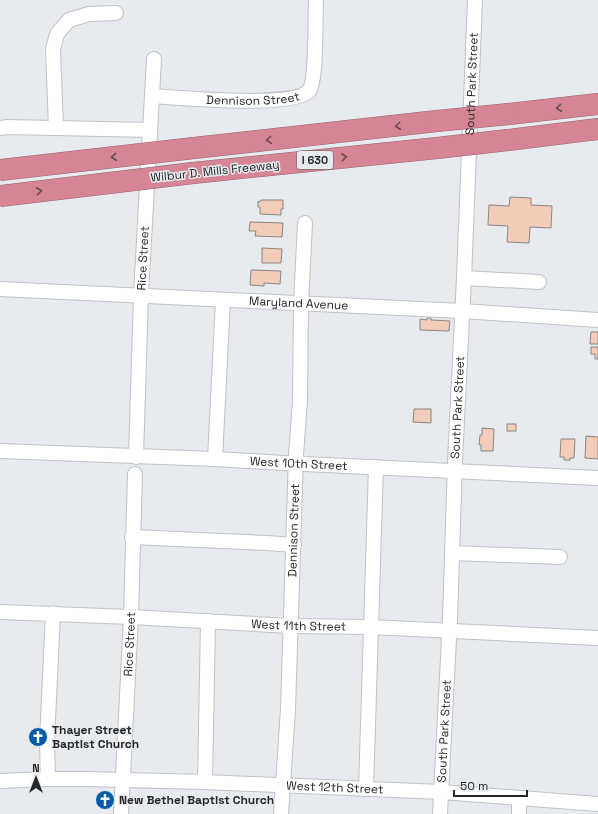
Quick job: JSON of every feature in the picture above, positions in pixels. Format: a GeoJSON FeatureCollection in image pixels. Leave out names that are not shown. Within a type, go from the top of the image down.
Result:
{"type":"FeatureCollection","features":[{"type":"Feature","properties":{"kind":"highway","name":"Wilbur D. Mills Freeway"},"geometry":{"type":"LineString","coordinates":[[0,170],[598,104]]}},
{"type":"Feature","properties":{"kind":"highway","name":"Wilbur D. Mills Freeway"},"geometry":{"type":"LineString","coordinates":[[0,196],[193,173],[437,148],[598,129]]}},
{"type":"Feature","properties":{"kind":"highway"},"geometry":{"type":"LineString","coordinates":[[561,133],[598,134]]}},
{"type":"Feature","properties":{"kind":"street","name":"Dennison Street"},"geometry":{"type":"LineString","coordinates":[[152,96],[240,100],[285,99],[303,95],[308,91],[313,78],[316,0]]}},
{"type":"Feature","properties":{"kind":"street","name":"South Park Street"},"geometry":{"type":"LineString","coordinates":[[440,814],[450,631],[455,471],[475,0]]}},
{"type":"Feature","properties":{"kind":"street"},"geometry":{"type":"LineString","coordinates":[[56,128],[53,49],[57,34],[69,20],[89,14],[116,13]]}},
{"type":"Feature","properties":{"kind":"street","name":"Rice Street"},"geometry":{"type":"LineString","coordinates":[[136,457],[141,295],[154,59]]}},
{"type":"Feature","properties":{"kind":"street"},"geometry":{"type":"LineString","coordinates":[[0,128],[150,130]]}},
{"type":"Feature","properties":{"kind":"street","name":"Dennison Street"},"geometry":{"type":"LineString","coordinates":[[281,814],[288,709],[296,464],[300,401],[305,223]]}},
{"type":"Feature","properties":{"kind":"street"},"geometry":{"type":"LineString","coordinates":[[464,278],[539,282]]}},
{"type":"Feature","properties":{"kind":"street","name":"Maryland Avenue"},"geometry":{"type":"LineString","coordinates":[[0,289],[462,311],[598,320]]}},
{"type":"Feature","properties":{"kind":"street"},"geometry":{"type":"LineString","coordinates":[[215,459],[223,300]]}},
{"type":"Feature","properties":{"kind":"street","name":"West 10th Street"},"geometry":{"type":"LineString","coordinates":[[0,451],[215,459],[598,478]]}},
{"type":"Feature","properties":{"kind":"street"},"geometry":{"type":"LineString","coordinates":[[366,789],[376,467]]}},
{"type":"Feature","properties":{"kind":"street","name":"Rice Street"},"geometry":{"type":"LineString","coordinates":[[121,810],[131,616],[132,537],[135,474]]}},
{"type":"Feature","properties":{"kind":"street"},"geometry":{"type":"LineString","coordinates":[[132,537],[294,545]]}},
{"type":"Feature","properties":{"kind":"street"},"geometry":{"type":"LineString","coordinates":[[452,553],[560,557]]}},
{"type":"Feature","properties":{"kind":"street","name":"West 11th Street"},"geometry":{"type":"LineString","coordinates":[[0,612],[131,616],[290,626],[371,627],[598,638]]}},
{"type":"Feature","properties":{"kind":"street"},"geometry":{"type":"LineString","coordinates":[[48,779],[47,741],[53,613]]}},
{"type":"Feature","properties":{"kind":"street"},"geometry":{"type":"LineString","coordinates":[[205,782],[208,621]]}},
{"type":"Feature","properties":{"kind":"street","name":"West 12th Street"},"geometry":{"type":"LineString","coordinates":[[0,781],[48,779],[205,782],[441,792],[598,804]]}},
{"type":"Feature","properties":{"kind":"street"},"geometry":{"type":"LineString","coordinates":[[519,798],[519,814]]}},
{"type":"Feature","properties":{"kind":"building"},"geometry":{"type":"Polygon","coordinates":[[[510,197],[531,198],[531,205],[552,206],[551,228],[530,227],[529,243],[507,242],[508,226],[488,225],[489,205],[509,206],[510,197]]]}},
{"type":"Feature","properties":{"kind":"building"},"geometry":{"type":"Polygon","coordinates":[[[261,200],[283,200],[281,215],[260,214],[258,201],[260,202],[261,200]]]}},
{"type":"Feature","properties":{"kind":"building"},"geometry":{"type":"Polygon","coordinates":[[[250,222],[283,223],[282,237],[255,236],[256,231],[249,231],[250,222]]]}},
{"type":"Feature","properties":{"kind":"building"},"geometry":{"type":"Polygon","coordinates":[[[262,248],[282,249],[281,263],[262,263],[262,248]]]}},
{"type":"Feature","properties":{"kind":"building"},"geometry":{"type":"Polygon","coordinates":[[[251,270],[281,271],[280,284],[264,283],[264,286],[250,285],[251,270]]]}},
{"type":"Feature","properties":{"kind":"building"},"geometry":{"type":"Polygon","coordinates":[[[427,318],[431,318],[431,320],[450,321],[449,331],[420,330],[420,319],[427,320],[427,318]]]}},
{"type":"Feature","properties":{"kind":"building"},"geometry":{"type":"Polygon","coordinates":[[[591,332],[598,332],[598,344],[590,344],[591,332]]]}},
{"type":"Feature","properties":{"kind":"building"},"geometry":{"type":"Polygon","coordinates":[[[591,347],[598,347],[598,359],[595,359],[595,354],[591,354],[591,347]]]}},
{"type":"Feature","properties":{"kind":"building"},"geometry":{"type":"Polygon","coordinates":[[[414,409],[431,409],[431,423],[413,422],[414,409]]]}},
{"type":"Feature","properties":{"kind":"building"},"geometry":{"type":"Polygon","coordinates":[[[507,424],[516,424],[516,431],[507,431],[507,424]]]}},
{"type":"Feature","properties":{"kind":"building"},"geometry":{"type":"Polygon","coordinates":[[[482,428],[494,429],[493,451],[481,451],[481,445],[479,445],[480,435],[482,435],[482,428]]]}},
{"type":"Feature","properties":{"kind":"building"},"geometry":{"type":"Polygon","coordinates":[[[586,436],[598,437],[598,459],[585,458],[586,436]]]}},
{"type":"Feature","properties":{"kind":"building"},"geometry":{"type":"Polygon","coordinates":[[[561,439],[575,439],[574,458],[564,460],[564,457],[560,457],[561,439]]]}},
{"type":"Feature","properties":{"kind":"place","name":"Thayer Street Baptist Church"},"geometry":{"type":"Point","coordinates":[38,737]}},
{"type":"Feature","properties":{"kind":"place","name":"New Bethel Baptist Church"},"geometry":{"type":"Point","coordinates":[105,800]}}]}
